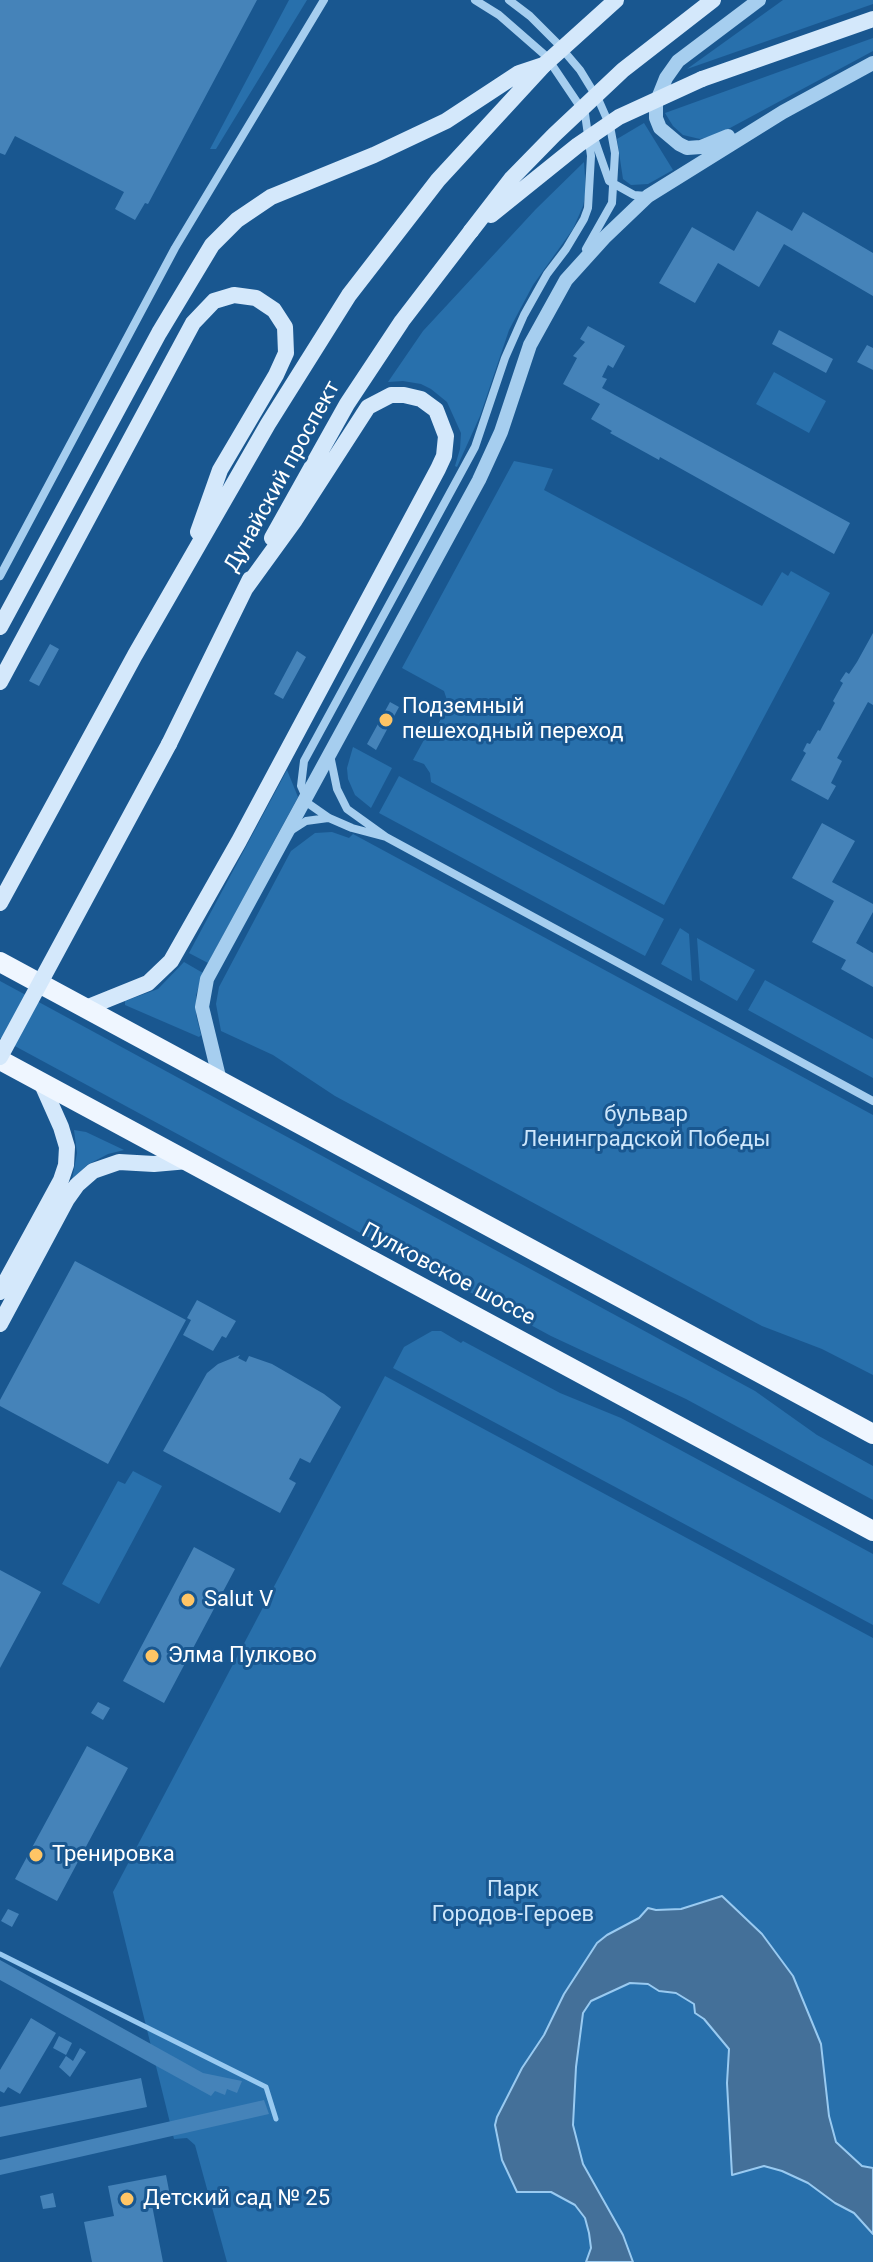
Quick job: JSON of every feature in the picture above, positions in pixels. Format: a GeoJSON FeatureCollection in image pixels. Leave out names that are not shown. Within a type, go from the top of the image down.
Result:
{"type":"FeatureCollection","features":[{"type":"Feature","properties":{"kind":"main road","name":"Дунайский проспект"},"geometry":{"type":"LineString","coordinates":[[0,903],[104,710],[268,424],[349,295],[438,180],[544,65],[616,0]]}},
{"type":"Feature","properties":{"kind":"main road","name":"Дунайский проспект"},"geometry":{"type":"LineString","coordinates":[[0,1059],[169,744],[298,489],[347,404],[402,321],[512,178],[623,70],[713,0]]}},
{"type":"Feature","properties":{"kind":"main road"},"geometry":{"type":"LineString","coordinates":[[471,231],[578,145],[619,117],[702,79],[873,19]]}},
{"type":"Feature","properties":{"kind":"main road"},"geometry":{"type":"LineString","coordinates":[[3,621],[179,297],[212,245],[237,220],[271,197],[374,155],[446,121],[519,73],[544,65]]}},
{"type":"Feature","properties":{"kind":"main road"},"geometry":{"type":"LineString","coordinates":[[0,682],[193,323],[203,310],[223,297],[256,298],[274,310],[285,327],[284,360],[220,470],[184,571]]}},
{"type":"Feature","properties":{"kind":"main road"},"geometry":{"type":"LineString","coordinates":[[86,1008],[148,983],[165,969],[239,841],[438,469],[444,456],[446,436],[436,410],[421,399],[404,395],[391,395],[368,407],[295,520],[245,589]]}},
{"type":"Feature","properties":{"kind":"main road"},"geometry":{"type":"LineString","coordinates":[[0,962],[873,1434]]}},
{"type":"Feature","properties":{"kind":"main road","name":"Пулковское шоссе"},"geometry":{"type":"LineString","coordinates":[[0,1059],[873,1531]]}},
{"type":"Feature","properties":{"kind":"main road"},"geometry":{"type":"LineString","coordinates":[[0,1292],[61,1180],[66,1165],[67,1147],[61,1127],[41,1082]]}},
{"type":"Feature","properties":{"kind":"main road"},"geometry":{"type":"LineString","coordinates":[[0,1324],[67,1199],[93,1171],[119,1162],[154,1164],[188,1161]]}},
{"type":"Feature","properties":{"kind":"street"},"geometry":{"type":"LineString","coordinates":[[1,572],[175,248],[324,0]]}},
{"type":"Feature","properties":{"kind":"street"},"geometry":{"type":"LineString","coordinates":[[475,0],[499,15],[546,56],[566,83],[585,114],[609,181],[634,195],[648,196]]}},
{"type":"Feature","properties":{"kind":"street"},"geometry":{"type":"LineString","coordinates":[[220,1081],[202,1007],[207,979],[479,480],[501,432],[530,345],[607,214],[615,186],[612,139],[599,101],[580,70],[557,43],[509,0]]}},
{"type":"Feature","properties":{"kind":"street"},"geometry":{"type":"LineString","coordinates":[[759,0],[678,61],[666,78],[659,96],[656,118],[667,135],[687,148],[716,142],[759,120],[783,112]]}},
{"type":"Feature","properties":{"kind":"street"},"geometry":{"type":"LineString","coordinates":[[566,280],[648,196],[783,112],[873,63]]}},
{"type":"Feature","properties":{"kind":"street"},"geometry":{"type":"LineString","coordinates":[[386,837],[352,828],[316,811],[304,798],[300,777],[304,761],[475,447],[505,358],[524,315],[584,219],[588,208],[591,156],[585,114]]}},
{"type":"Feature","properties":{"kind":"street"},"geometry":{"type":"LineString","coordinates":[[330,750],[337,789],[347,809],[386,837],[873,1101]]}},
{"type":"Feature","properties":{"kind":"street"},"geometry":{"type":"LineString","coordinates":[[282,842],[293,829],[306,821],[329,818]]}},
{"type":"Feature","properties":{"kind":"green space"},"geometry":{"type":"Polygon","coordinates":[[[289,0],[307,0],[216,149],[210,149],[289,0]]]}},
{"type":"Feature","properties":{"kind":"green space"},"geometry":{"type":"Polygon","coordinates":[[[783,0],[873,0],[873,4],[687,69],[783,0]]]}},
{"type":"Feature","properties":{"kind":"green space"},"geometry":{"type":"Polygon","coordinates":[[[873,38],[873,51],[717,135],[700,139],[683,135],[665,113],[873,38]]]}},
{"type":"Feature","properties":{"kind":"green space"},"geometry":{"type":"Polygon","coordinates":[[[644,123],[673,170],[648,184],[631,185],[623,179],[617,139],[644,123]]]}},
{"type":"Feature","properties":{"kind":"green space"},"geometry":{"type":"Polygon","coordinates":[[[584,162],[586,192],[583,206],[573,229],[533,285],[509,330],[480,416],[457,467],[461,433],[447,402],[421,384],[388,382],[423,331],[584,162]]]}},
{"type":"Feature","properties":{"kind":"green space"},"geometry":{"type":"Polygon","coordinates":[[[774,372],[826,401],[809,433],[756,404],[774,372]]]}},
{"type":"Feature","properties":{"kind":"green space"},"geometry":{"type":"Polygon","coordinates":[[[514,461],[553,469],[544,490],[762,606],[782,572],[788,576],[791,571],[830,593],[664,905],[431,782],[424,764],[413,760],[425,738],[438,725],[448,703],[444,691],[402,668],[514,461]]]}},
{"type":"Feature","properties":{"kind":"green space"},"geometry":{"type":"Polygon","coordinates":[[[353,747],[392,768],[371,808],[355,795],[348,779],[347,768],[353,747]]]}},
{"type":"Feature","properties":{"kind":"green space"},"geometry":{"type":"Polygon","coordinates":[[[287,770],[298,797],[208,963],[189,953],[287,770]]]}},
{"type":"Feature","properties":{"kind":"green space"},"geometry":{"type":"Polygon","coordinates":[[[399,776],[664,919],[645,956],[379,813],[399,776]]]}},
{"type":"Feature","properties":{"kind":"green space","name":"бульвар Ленинградской Победы"},"geometry":{"type":"Polygon","coordinates":[[[332,832],[349,838],[353,834],[873,1115],[873,1375],[822,1349],[762,1326],[335,1096],[273,1055],[221,1031],[216,1004],[219,987],[291,851],[315,833],[332,832]]]}},
{"type":"Feature","properties":{"kind":"green space"},"geometry":{"type":"Polygon","coordinates":[[[680,928],[689,934],[692,981],[661,964],[680,928]]]}},
{"type":"Feature","properties":{"kind":"green space"},"geometry":{"type":"Polygon","coordinates":[[[697,938],[755,970],[737,1001],[700,980],[697,938]]]}},
{"type":"Feature","properties":{"kind":"green space"},"geometry":{"type":"Polygon","coordinates":[[[184,962],[203,973],[196,995],[199,1037],[125,1005],[125,1001],[158,989],[184,962]]]}},
{"type":"Feature","properties":{"kind":"green space"},"geometry":{"type":"Polygon","coordinates":[[[765,980],[873,1039],[873,1078],[748,1010],[765,980]]]}},
{"type":"Feature","properties":{"kind":"green space"},"geometry":{"type":"Polygon","coordinates":[[[0,981],[755,1391],[817,1435],[873,1466],[873,1500],[686,1399],[551,1336],[0,1038],[0,981]]]}},
{"type":"Feature","properties":{"kind":"green space"},"geometry":{"type":"Polygon","coordinates":[[[74,1130],[86,1132],[124,1150],[87,1165],[72,1180],[77,1153],[74,1130]]]}},
{"type":"Feature","properties":{"kind":"green space"},"geometry":{"type":"Polygon","coordinates":[[[432,1331],[441,1331],[461,1343],[463,1341],[560,1393],[621,1418],[873,1554],[873,1625],[393,1368],[404,1347],[432,1331]]]}},
{"type":"Feature","properties":{"kind":"green space","name":"Парк Городов-Героев"},"geometry":{"type":"Polygon","coordinates":[[[385,1376],[873,1638],[873,2262],[227,2262],[195,2145],[187,2138],[174,2139],[113,1892],[385,1376]]]}},
{"type":"Feature","properties":{"kind":"green space"},"geometry":{"type":"Polygon","coordinates":[[[133,1471],[162,1486],[99,1604],[62,1584],[118,1481],[125,1484],[133,1471]]]}},
{"type":"Feature","properties":{"kind":"shaded area"},"geometry":{"type":"Polygon","coordinates":[[[722,1896],[762,1934],[793,1976],[821,2044],[829,2116],[836,2142],[862,2166],[873,2168],[873,2234],[854,2213],[808,2183],[782,2171],[764,2166],[732,2175],[727,2083],[729,2049],[704,2019],[695,2013],[694,2004],[676,1993],[659,1991],[648,1984],[630,1983],[591,2001],[583,2013],[573,2125],[583,2164],[623,2235],[633,2262],[586,2262],[591,2248],[589,2233],[585,2218],[575,2205],[551,2192],[517,2192],[502,2160],[495,2125],[497,2117],[564,1994],[597,1943],[639,1918],[648,1908],[681,1909],[722,1896]]]}},
{"type":"Feature","properties":{"kind":"building"},"geometry":{"type":"Polygon","coordinates":[[[0,0],[257,0],[148,204],[145,203],[135,220],[115,209],[124,192],[15,136],[5,155],[0,153],[0,0]]]}},
{"type":"Feature","properties":{"kind":"building"},"geometry":{"type":"Polygon","coordinates":[[[757,211],[792,231],[803,212],[873,253],[873,296],[784,244],[759,287],[718,263],[695,303],[659,283],[692,227],[734,251],[757,211]]]}},
{"type":"Feature","properties":{"kind":"building"},"geometry":{"type":"Polygon","coordinates":[[[588,326],[625,346],[613,368],[608,365],[602,377],[607,379],[602,388],[850,523],[834,554],[660,457],[659,460],[610,433],[612,431],[591,419],[600,404],[563,384],[577,358],[573,356],[585,342],[580,339],[588,326]]]}},
{"type":"Feature","properties":{"kind":"building"},"geometry":{"type":"Polygon","coordinates":[[[779,330],[833,359],[826,373],[772,344],[779,330]]]}},
{"type":"Feature","properties":{"kind":"building"},"geometry":{"type":"Polygon","coordinates":[[[867,345],[873,348],[873,370],[857,362],[867,345]]]}},
{"type":"Feature","properties":{"kind":"building"},"geometry":{"type":"Polygon","coordinates":[[[873,633],[873,705],[868,702],[837,758],[842,761],[831,783],[836,786],[828,800],[791,780],[806,753],[803,751],[807,743],[810,744],[820,731],[835,703],[833,701],[843,683],[840,681],[846,672],[849,674],[873,633]]]}},
{"type":"Feature","properties":{"kind":"building"},"geometry":{"type":"Polygon","coordinates":[[[50,644],[59,649],[39,686],[29,681],[50,644]]]}},
{"type":"Feature","properties":{"kind":"building"},"geometry":{"type":"Polygon","coordinates":[[[297,651],[306,657],[283,699],[274,694],[297,651]]]}},
{"type":"Feature","properties":{"kind":"building","name":"Подземный пешеходный переход"},"geometry":{"type":"Polygon","coordinates":[[[390,702],[399,707],[376,750],[367,744],[390,702]]]}},
{"type":"Feature","properties":{"kind":"building"},"geometry":{"type":"Polygon","coordinates":[[[822,823],[855,841],[832,882],[873,904],[873,912],[856,943],[873,953],[873,987],[841,969],[846,960],[812,942],[834,901],[792,878],[822,823]]]}},
{"type":"Feature","properties":{"kind":"building"},"geometry":{"type":"Polygon","coordinates":[[[75,1261],[186,1320],[108,1464],[0,1406],[0,1400],[75,1261]]]}},
{"type":"Feature","properties":{"kind":"building"},"geometry":{"type":"Polygon","coordinates":[[[197,1300],[236,1321],[226,1338],[222,1336],[213,1351],[183,1335],[191,1320],[187,1318],[197,1300]]]}},
{"type":"Feature","properties":{"kind":"building"},"geometry":{"type":"Polygon","coordinates":[[[240,1355],[238,1358],[246,1362],[249,1356],[272,1364],[341,1407],[310,1463],[300,1458],[289,1479],[296,1483],[280,1513],[163,1451],[207,1373],[218,1364],[240,1355]]]}},
{"type":"Feature","properties":{"kind":"building"},"geometry":{"type":"Polygon","coordinates":[[[194,1547],[235,1569],[164,1703],[123,1681],[194,1547]]]}},
{"type":"Feature","properties":{"kind":"building"},"geometry":{"type":"Polygon","coordinates":[[[0,1570],[41,1592],[0,1668],[0,1570]]]}},
{"type":"Feature","properties":{"kind":"building"},"geometry":{"type":"Polygon","coordinates":[[[98,1702],[110,1708],[103,1720],[91,1713],[98,1702]]]}},
{"type":"Feature","properties":{"kind":"building"},"geometry":{"type":"Polygon","coordinates":[[[87,1746],[128,1768],[57,1901],[15,1879],[87,1746]]]}},
{"type":"Feature","properties":{"kind":"building"},"geometry":{"type":"Polygon","coordinates":[[[8,1909],[19,1914],[12,1927],[1,1921],[8,1909]]]}},
{"type":"Feature","properties":{"kind":"building"},"geometry":{"type":"Polygon","coordinates":[[[0,1960],[203,2073],[242,2081],[237,2093],[227,2089],[225,2095],[215,2091],[211,2096],[0,1980],[0,1960]]]}},
{"type":"Feature","properties":{"kind":"building"},"geometry":{"type":"Polygon","coordinates":[[[31,2018],[56,2033],[20,2094],[8,2087],[4,2093],[0,2091],[0,2070],[31,2018]]]}},
{"type":"Feature","properties":{"kind":"building"},"geometry":{"type":"Polygon","coordinates":[[[59,2036],[72,2043],[66,2055],[53,2048],[59,2036]]]}},
{"type":"Feature","properties":{"kind":"building"},"geometry":{"type":"Polygon","coordinates":[[[80,2048],[86,2052],[70,2077],[59,2067],[66,2056],[73,2061],[80,2048]]]}},
{"type":"Feature","properties":{"kind":"building"},"geometry":{"type":"Polygon","coordinates":[[[141,2078],[147,2107],[0,2137],[0,2107],[141,2078]]]}},
{"type":"Feature","properties":{"kind":"building"},"geometry":{"type":"Polygon","coordinates":[[[264,2100],[269,2114],[0,2175],[0,2160],[264,2100]]]}},
{"type":"Feature","properties":{"kind":"building"},"geometry":{"type":"Polygon","coordinates":[[[166,2175],[171,2201],[152,2205],[163,2262],[92,2262],[84,2222],[114,2216],[108,2186],[166,2175]]]}},
{"type":"Feature","properties":{"kind":"building"},"geometry":{"type":"Polygon","coordinates":[[[53,2193],[56,2207],[43,2209],[40,2196],[53,2193]]]}},
{"type":"Feature","properties":{"kind":"waterway"},"geometry":{"type":"LineString","coordinates":[[0,1954],[266,2087],[276,2119]]}},
{"type":"Feature","properties":{"kind":"place","name":"Подземный пешеходный переход"},"geometry":{"type":"Point","coordinates":[386,720]}},
{"type":"Feature","properties":{"kind":"place","name":"Salut V"},"geometry":{"type":"Point","coordinates":[188,1600]}},
{"type":"Feature","properties":{"kind":"place","name":"Элма Пулково"},"geometry":{"type":"Point","coordinates":[152,1656]}},
{"type":"Feature","properties":{"kind":"place","name":"Тренировка"},"geometry":{"type":"Point","coordinates":[36,1855]}},
{"type":"Feature","properties":{"kind":"place","name":"Детский сад № 25"},"geometry":{"type":"Point","coordinates":[127,2199]}}]}
